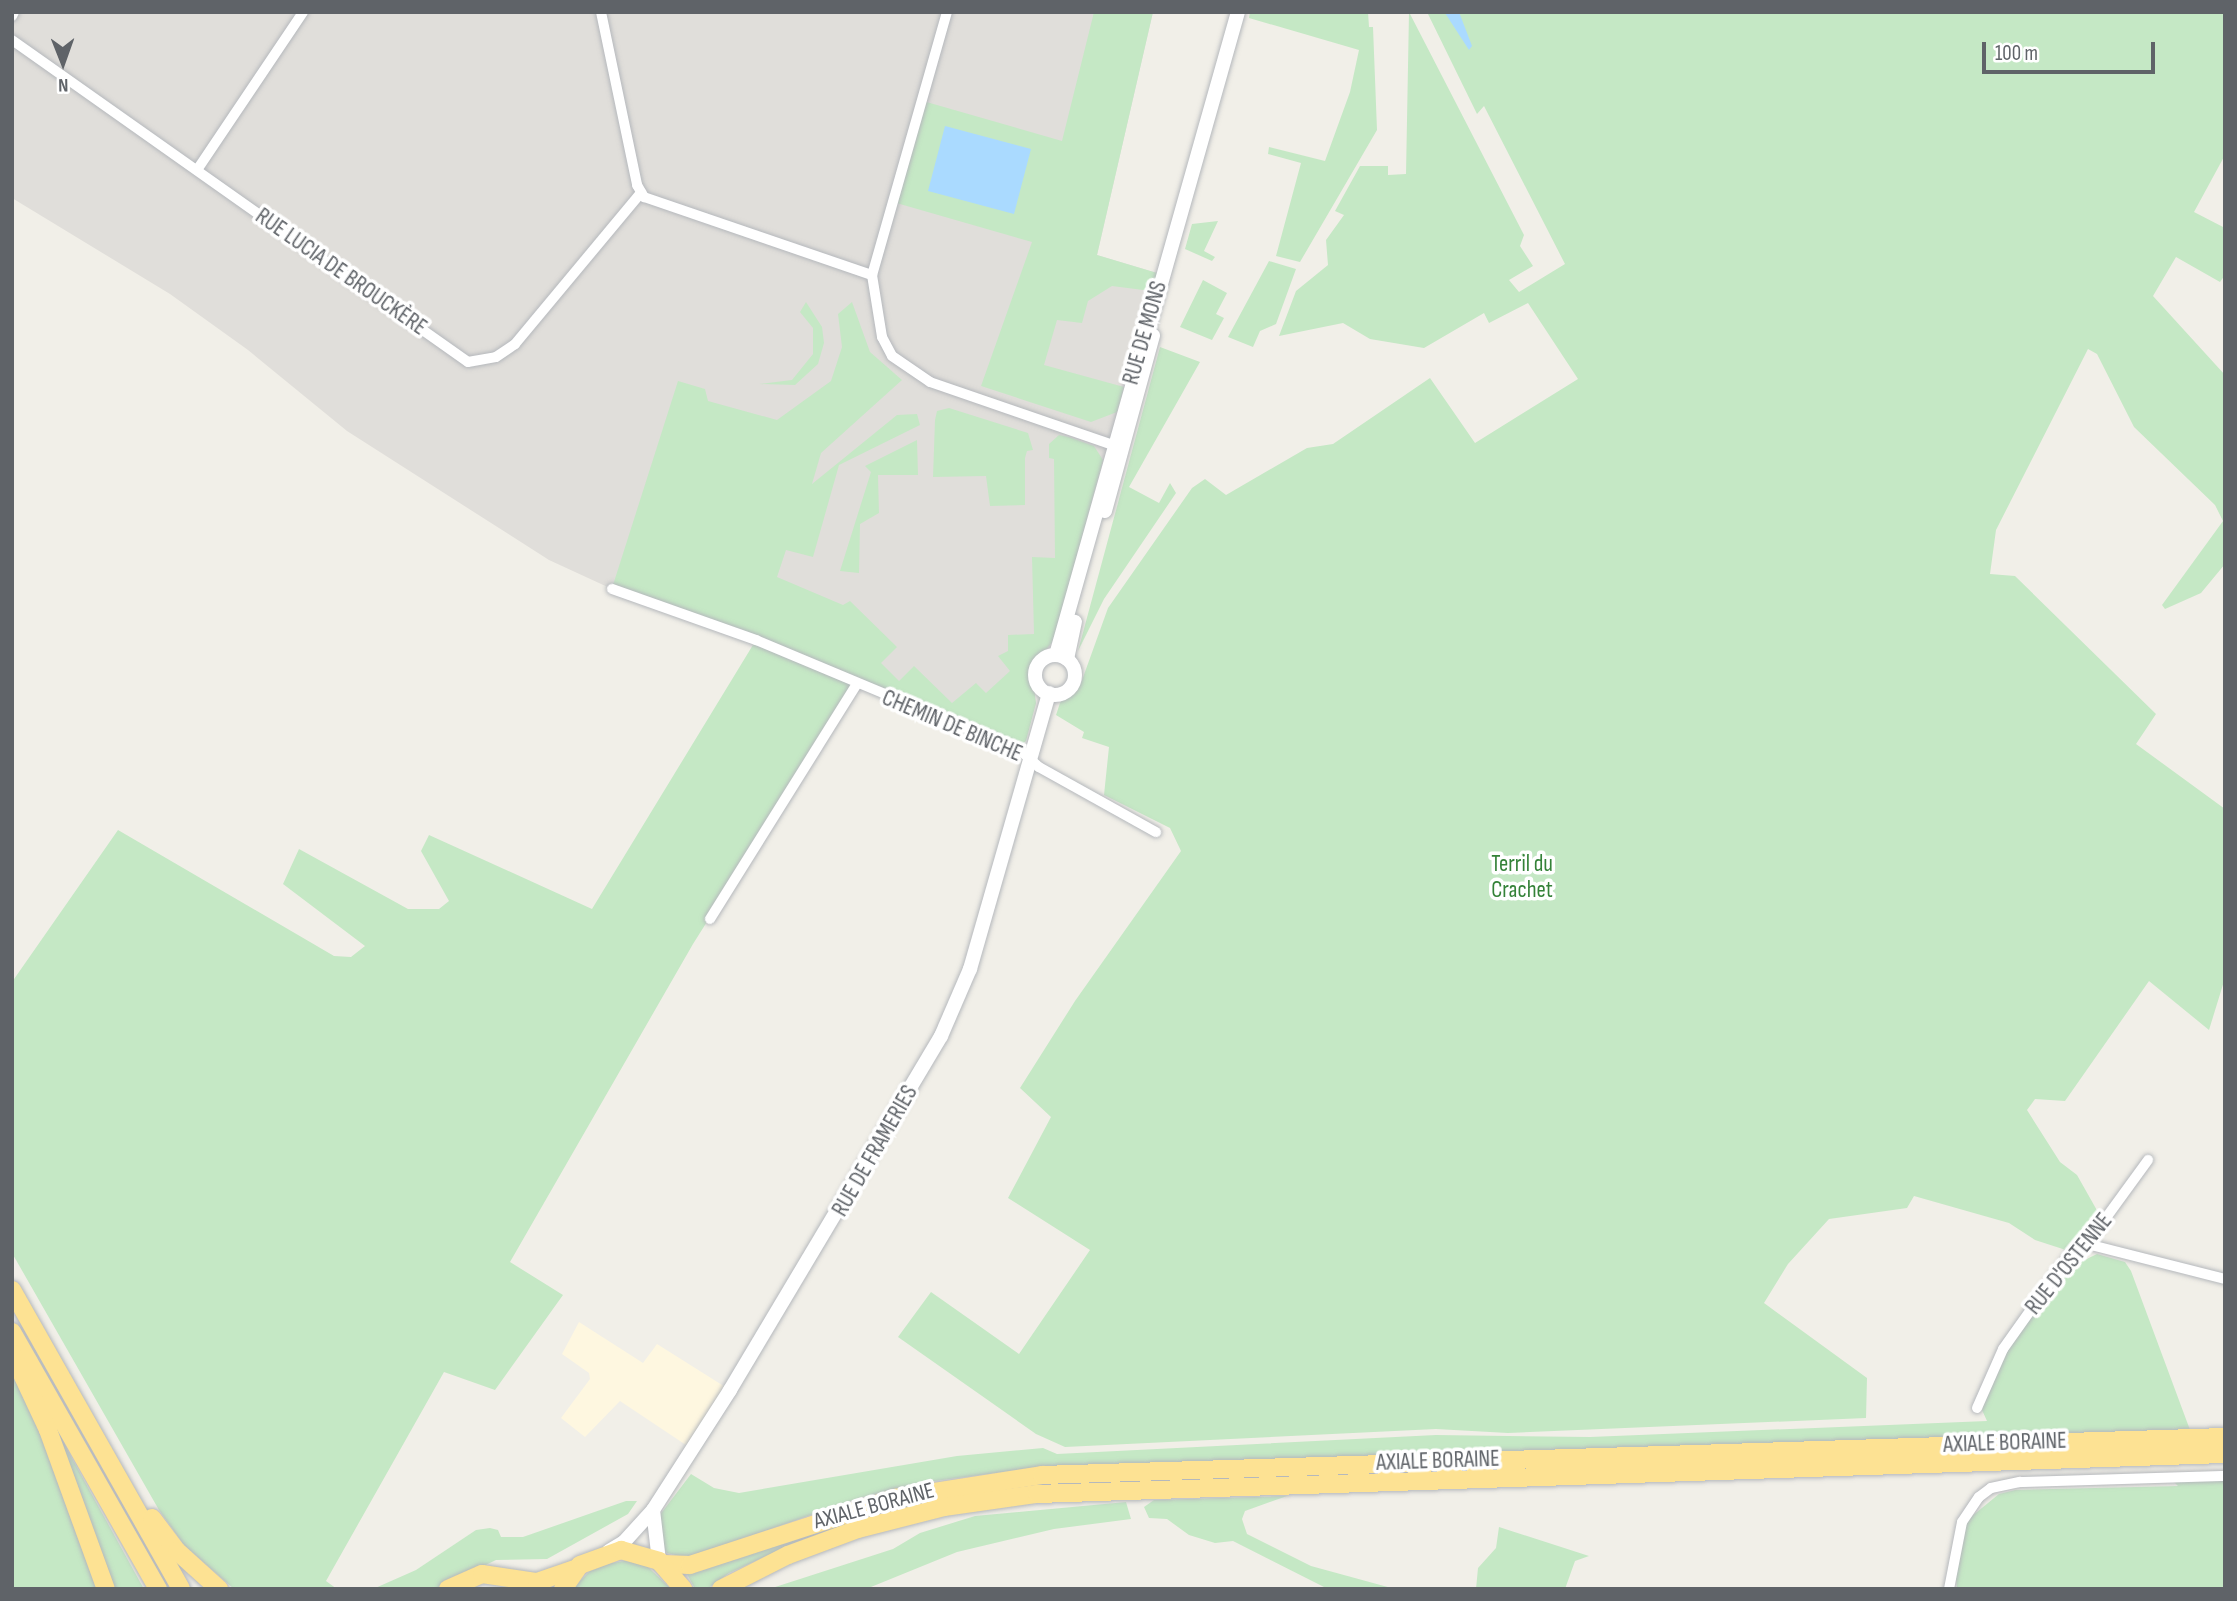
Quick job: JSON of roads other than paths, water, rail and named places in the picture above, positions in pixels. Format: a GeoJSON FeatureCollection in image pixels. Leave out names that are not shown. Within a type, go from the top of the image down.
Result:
{"type":"FeatureCollection","features":[{"type":"Feature","properties":{"kind":"highway"},"geometry":{"type":"LineString","coordinates":[[12,1290],[181,1589]]}},
{"type":"Feature","properties":{"kind":"highway"},"geometry":{"type":"LineString","coordinates":[[12,1332],[158,1589]]}},
{"type":"Feature","properties":{"kind":"highway"},"geometry":{"type":"LineString","coordinates":[[12,1353],[48,1430],[106,1589]]}},
{"type":"Feature","properties":{"kind":"highway","name":"AXIALE BORAINE"},"geometry":{"type":"LineString","coordinates":[[608,1551],[635,1551],[662,1562],[690,1565],[895,1498],[1031,1476],[2220,1446]]}},
{"type":"Feature","properties":{"kind":"highway","name":"AXIALE BORAINE"},"geometry":{"type":"LineString","coordinates":[[721,1589],[788,1555],[858,1529],[1001,1497],[2155,1448]]}},
{"type":"Feature","properties":{"kind":"highway"},"geometry":{"type":"LineString","coordinates":[[130,1497],[177,1551],[219,1589]]}},
{"type":"Feature","properties":{"kind":"highway"},"geometry":{"type":"LineString","coordinates":[[448,1589],[482,1574],[537,1582],[608,1551]]}},
{"type":"Feature","properties":{"kind":"highway"},"geometry":{"type":"LineString","coordinates":[[662,1562],[683,1589]]}},
{"type":"Feature","properties":{"kind":"highway"},"geometry":{"type":"LineString","coordinates":[[563,1589],[580,1565]]}},
{"type":"Feature","properties":{"kind":"main road","name":"RUE DE MONS"},"geometry":{"type":"LineString","coordinates":[[1062,657],[1238,12]]}},
{"type":"Feature","properties":{"kind":"main road"},"geometry":{"type":"LineString","coordinates":[[1062,657],[1075,671],[1072,685],[1061,694],[1049,694],[1040,688],[1035,674],[1040,662],[1062,657]]}},
{"type":"Feature","properties":{"kind":"main road"},"geometry":{"type":"LineString","coordinates":[[1030,760],[1049,694]]}},
{"type":"Feature","properties":{"kind":"main road","name":"RUE DE FRAMERIES"},"geometry":{"type":"LineString","coordinates":[[608,1551],[624,1542],[653,1510],[797,1282],[941,1036],[970,969],[1030,760]]}},
{"type":"Feature","properties":{"kind":"main road"},"geometry":{"type":"LineString","coordinates":[[653,1510],[662,1562]]}},
{"type":"Feature","properties":{"kind":"street"},"geometry":{"type":"LineString","coordinates":[[197,170],[303,12]]}},
{"type":"Feature","properties":{"kind":"street"},"geometry":{"type":"LineString","coordinates":[[601,12],[641,193],[661,206],[872,275]]}},
{"type":"Feature","properties":{"kind":"street"},"geometry":{"type":"LineString","coordinates":[[947,12],[872,275],[882,337],[892,356],[911,372],[1118,447]]}},
{"type":"Feature","properties":{"kind":"street","name":"RUE LUCIA DE BROUCKÈRE"},"geometry":{"type":"LineString","coordinates":[[12,40],[468,362],[496,357],[515,344],[641,193]]}},
{"type":"Feature","properties":{"kind":"street","name":"CHEMIN DE BINCHE"},"geometry":{"type":"LineString","coordinates":[[612,589],[756,640],[856,685],[1021,751],[1030,760],[1156,832]]}},
{"type":"Feature","properties":{"kind":"street","name":"CHEMIN DE BINCHE"},"geometry":{"type":"LineString","coordinates":[[710,919],[856,685]]}},
{"type":"Feature","properties":{"kind":"street","name":"RUE D'OSTENNE"},"geometry":{"type":"LineString","coordinates":[[1977,1408],[2003,1349],[2072,1252],[2087,1244],[2148,1160]]}},
{"type":"Feature","properties":{"kind":"street"},"geometry":{"type":"LineString","coordinates":[[2087,1244],[2225,1279]]}},
{"type":"Feature","properties":{"kind":"street"},"geometry":{"type":"LineString","coordinates":[[1949,1589],[1962,1522],[1979,1497],[1992,1488],[2020,1482],[2225,1476]]}},
{"type":"Feature","properties":{"kind":"water"},"geometry":{"type":"Polygon","coordinates":[[[1459,12],[1472,46],[1469,50],[1445,13],[1459,12]]]}},
{"type":"Feature","properties":{"kind":"water"},"geometry":{"type":"Polygon","coordinates":[[[945,126],[1031,149],[1014,214],[928,191],[945,126]]]}},
{"type":"Feature","properties":{"kind":"park label","name":"Terril du Crachet"},"geometry":{"type":"Point","coordinates":[1522,877]}}]}
